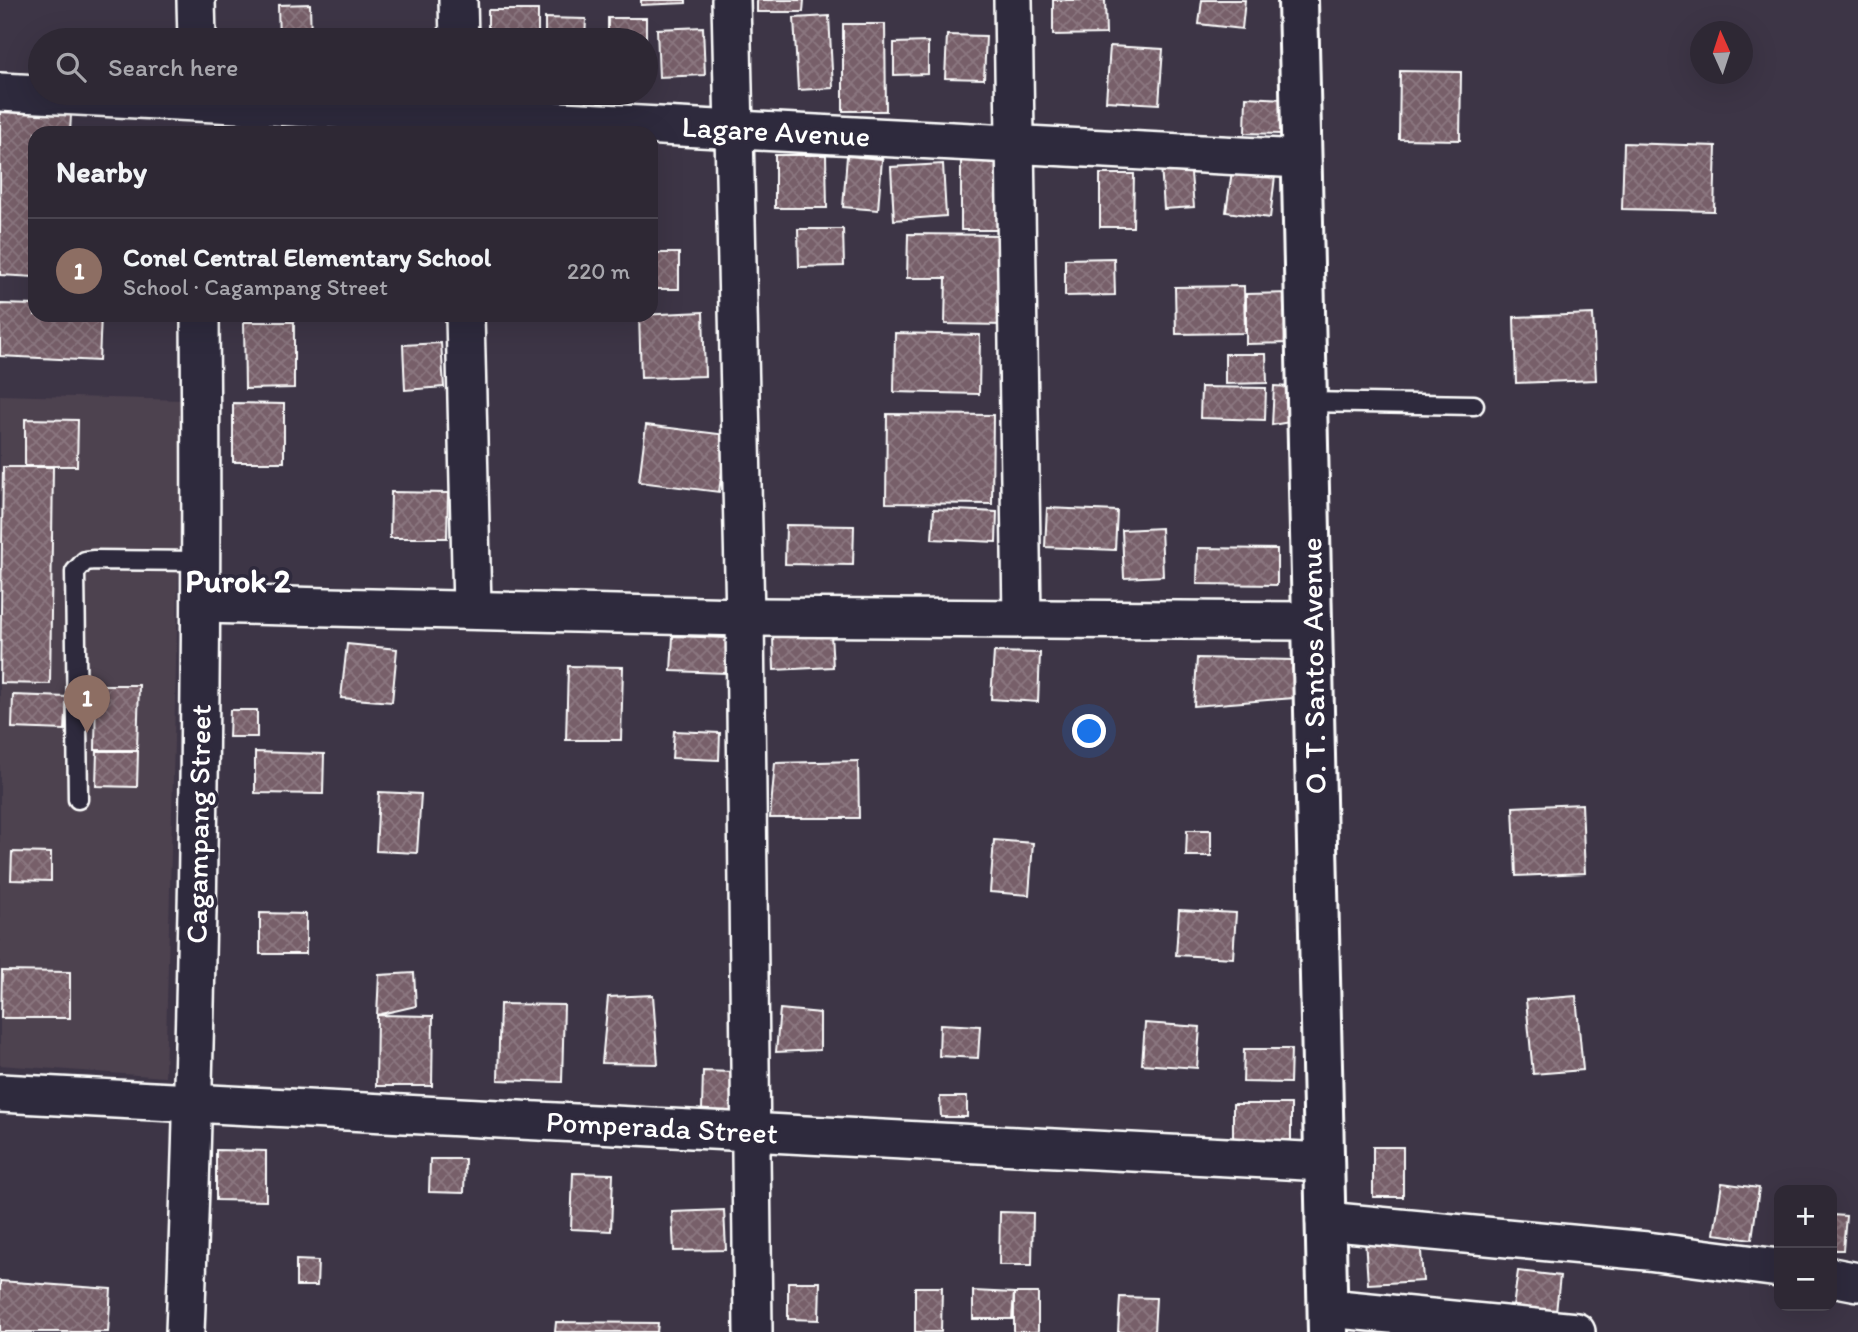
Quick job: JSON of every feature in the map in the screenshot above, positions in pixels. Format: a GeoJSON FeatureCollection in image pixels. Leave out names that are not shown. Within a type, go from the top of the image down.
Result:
{"type":"FeatureCollection","features":[{"type":"Feature","properties":{"kind":"street"},"geometry":{"type":"LineString","coordinates":[[196,0],[197,28]]}},
{"type":"Feature","properties":{"kind":"street"},"geometry":{"type":"LineString","coordinates":[[458,0],[459,28]]}},
{"type":"Feature","properties":{"kind":"street"},"geometry":{"type":"LineString","coordinates":[[731,0],[745,617],[753,1332]]}},
{"type":"Feature","properties":{"kind":"street"},"geometry":{"type":"LineString","coordinates":[[1013,0],[1022,619]]}},
{"type":"Feature","properties":{"kind":"street","name":"O. T. Santos Avenue"},"geometry":{"type":"LineString","coordinates":[[1297,0],[1328,1320]]}},
{"type":"Feature","properties":{"kind":"street","name":"Lagare Avenue"},"geometry":{"type":"LineString","coordinates":[[0,92],[28,95]]}},
{"type":"Feature","properties":{"kind":"street","name":"Lagare Avenue"},"geometry":{"type":"LineString","coordinates":[[144,105],[199,110],[461,114],[1301,159]]}},
{"type":"Feature","properties":{"kind":"street","name":"Cagampang Street"},"geometry":{"type":"LineString","coordinates":[[185,1332],[194,1102],[202,604],[200,322]]}},
{"type":"Feature","properties":{"kind":"street"},"geometry":{"type":"LineString","coordinates":[[465,322],[472,608]]}},
{"type":"Feature","properties":{"kind":"street"},"geometry":{"type":"LineString","coordinates":[[202,604],[472,608],[745,617],[1311,621]]}},
{"type":"Feature","properties":{"kind":"street","name":"Pomperada Street"},"geometry":{"type":"LineString","coordinates":[[0,1093],[1324,1162]]}},
{"type":"Feature","properties":{"kind":"street"},"geometry":{"type":"LineString","coordinates":[[1325,1221],[1647,1251],[1774,1267]]}},
{"type":"Feature","properties":{"kind":"street"},"geometry":{"type":"LineString","coordinates":[[1837,1278],[1858,1282]]}},
{"type":"Feature","properties":{"kind":"street"},"geometry":{"type":"LineString","coordinates":[[1328,1320],[1576,1332]]}},
{"type":"Feature","properties":{"kind":"lane"},"geometry":{"type":"LineString","coordinates":[[1307,402],[1474,405]]}},
{"type":"Feature","properties":{"kind":"lane"},"geometry":{"type":"LineString","coordinates":[[78,799],[75,572],[85,561],[94,560],[202,561]]}},
{"type":"Feature","properties":{"kind":"shaded area"},"geometry":{"type":"Polygon","coordinates":[[[0,395],[183,400],[165,1077],[0,1065],[0,395]]]}},
{"type":"Feature","properties":{"kind":"building"},"geometry":{"type":"Polygon","coordinates":[[[641,0],[686,0],[686,3],[641,5],[641,0]]]}},
{"type":"Feature","properties":{"kind":"building"},"geometry":{"type":"Polygon","coordinates":[[[757,0],[804,0],[803,12],[757,12],[757,0]]]}},
{"type":"Feature","properties":{"kind":"building"},"geometry":{"type":"Polygon","coordinates":[[[1053,0],[1105,0],[1106,34],[1053,35],[1053,0]]]}},
{"type":"Feature","properties":{"kind":"building"},"geometry":{"type":"Polygon","coordinates":[[[1202,0],[1245,0],[1242,29],[1199,24],[1202,0]]]}},
{"type":"Feature","properties":{"kind":"building"},"geometry":{"type":"Polygon","coordinates":[[[310,4],[311,28],[279,28],[278,5],[310,4]]]}},
{"type":"Feature","properties":{"kind":"building"},"geometry":{"type":"Polygon","coordinates":[[[488,10],[538,10],[538,28],[488,28],[488,10]]]}},
{"type":"Feature","properties":{"kind":"building"},"geometry":{"type":"Polygon","coordinates":[[[829,16],[833,88],[798,90],[794,18],[829,16]]]}},
{"type":"Feature","properties":{"kind":"building"},"geometry":{"type":"Polygon","coordinates":[[[545,18],[586,19],[586,28],[545,28],[545,18]]]}},
{"type":"Feature","properties":{"kind":"building"},"geometry":{"type":"Polygon","coordinates":[[[608,18],[646,18],[646,28],[608,28],[608,18]]]}},
{"type":"Feature","properties":{"kind":"building"},"geometry":{"type":"Polygon","coordinates":[[[843,24],[885,24],[886,111],[843,111],[843,24]]]}},
{"type":"Feature","properties":{"kind":"building"},"geometry":{"type":"Polygon","coordinates":[[[703,27],[705,75],[659,77],[658,29],[703,27]]]}},
{"type":"Feature","properties":{"kind":"building"},"geometry":{"type":"Polygon","coordinates":[[[947,35],[986,36],[984,79],[945,78],[947,35]]]}},
{"type":"Feature","properties":{"kind":"building"},"geometry":{"type":"Polygon","coordinates":[[[928,42],[928,74],[894,75],[894,43],[928,42]]]}},
{"type":"Feature","properties":{"kind":"building"},"geometry":{"type":"Polygon","coordinates":[[[1110,46],[1163,49],[1159,104],[1106,101],[1110,46]]]}},
{"type":"Feature","properties":{"kind":"building"},"geometry":{"type":"Polygon","coordinates":[[[1400,71],[1461,72],[1460,140],[1399,139],[1400,71]]]}},
{"type":"Feature","properties":{"kind":"building"},"geometry":{"type":"Polygon","coordinates":[[[1246,97],[1283,99],[1281,134],[1245,133],[1246,97]]]}},
{"type":"Feature","properties":{"kind":"building"},"geometry":{"type":"Polygon","coordinates":[[[0,109],[71,115],[70,126],[28,126],[28,277],[0,275],[0,109]]]}},
{"type":"Feature","properties":{"kind":"building"},"geometry":{"type":"Polygon","coordinates":[[[1624,143],[1716,146],[1714,211],[1622,209],[1624,143]]]}},
{"type":"Feature","properties":{"kind":"building"},"geometry":{"type":"Polygon","coordinates":[[[775,155],[826,155],[827,208],[775,208],[775,155]]]}},
{"type":"Feature","properties":{"kind":"building"},"geometry":{"type":"Polygon","coordinates":[[[847,156],[882,159],[878,210],[843,207],[847,156]]]}},
{"type":"Feature","properties":{"kind":"building"},"geometry":{"type":"Polygon","coordinates":[[[961,160],[1011,160],[1010,230],[961,230],[961,160]]]}},
{"type":"Feature","properties":{"kind":"building"},"geometry":{"type":"Polygon","coordinates":[[[1190,163],[1194,207],[1164,209],[1161,165],[1190,163]]]}},
{"type":"Feature","properties":{"kind":"building"},"geometry":{"type":"Polygon","coordinates":[[[943,164],[946,216],[894,220],[891,167],[943,164]]]}},
{"type":"Feature","properties":{"kind":"building"},"geometry":{"type":"Polygon","coordinates":[[[1232,171],[1275,176],[1270,218],[1226,212],[1232,171]]]}},
{"type":"Feature","properties":{"kind":"building"},"geometry":{"type":"Polygon","coordinates":[[[1100,174],[1134,174],[1133,227],[1100,227],[1100,174]]]}},
{"type":"Feature","properties":{"kind":"building"},"geometry":{"type":"Polygon","coordinates":[[[798,229],[843,229],[844,266],[799,267],[798,229]]]}},
{"type":"Feature","properties":{"kind":"building"},"geometry":{"type":"Polygon","coordinates":[[[908,234],[1006,235],[1005,325],[945,324],[946,278],[907,278],[908,234]]]}},
{"type":"Feature","properties":{"kind":"building"},"geometry":{"type":"Polygon","coordinates":[[[658,253],[679,253],[679,289],[658,289],[658,253]]]}},
{"type":"Feature","properties":{"kind":"building"},"geometry":{"type":"Polygon","coordinates":[[[1114,258],[1115,295],[1065,296],[1065,259],[1114,258]]]}},
{"type":"Feature","properties":{"kind":"building"},"geometry":{"type":"Polygon","coordinates":[[[1244,286],[1245,333],[1176,334],[1175,287],[1244,286]]]}},
{"type":"Feature","properties":{"kind":"building"},"geometry":{"type":"Polygon","coordinates":[[[1290,293],[1290,343],[1246,344],[1246,294],[1290,293]]]}},
{"type":"Feature","properties":{"kind":"building"},"geometry":{"type":"Polygon","coordinates":[[[0,304],[28,305],[28,322],[101,322],[99,361],[0,356],[0,304]]]}},
{"type":"Feature","properties":{"kind":"building"},"geometry":{"type":"Polygon","coordinates":[[[703,312],[705,376],[641,378],[639,322],[658,322],[658,314],[703,312]]]}},
{"type":"Feature","properties":{"kind":"building"},"geometry":{"type":"Polygon","coordinates":[[[1593,314],[1596,380],[1516,383],[1514,317],[1593,314]]]}},
{"type":"Feature","properties":{"kind":"building"},"geometry":{"type":"Polygon","coordinates":[[[244,322],[294,322],[294,388],[245,389],[244,322]]]}},
{"type":"Feature","properties":{"kind":"building"},"geometry":{"type":"Polygon","coordinates":[[[895,333],[980,335],[979,394],[894,392],[895,333]]]}},
{"type":"Feature","properties":{"kind":"building"},"geometry":{"type":"Polygon","coordinates":[[[441,343],[444,387],[405,390],[403,345],[441,343]]]}},
{"type":"Feature","properties":{"kind":"building"},"geometry":{"type":"Polygon","coordinates":[[[1225,354],[1266,354],[1267,383],[1225,384],[1225,354]]]}},
{"type":"Feature","properties":{"kind":"building"},"geometry":{"type":"Polygon","coordinates":[[[1274,386],[1290,387],[1296,421],[1272,425],[1274,386]]]}},
{"type":"Feature","properties":{"kind":"building"},"geometry":{"type":"Polygon","coordinates":[[[1201,387],[1266,388],[1265,420],[1200,418],[1201,387]]]}},
{"type":"Feature","properties":{"kind":"building"},"geometry":{"type":"Polygon","coordinates":[[[233,403],[284,404],[284,462],[233,462],[233,403]]]}},
{"type":"Feature","properties":{"kind":"building"},"geometry":{"type":"Polygon","coordinates":[[[887,414],[993,415],[992,504],[886,503],[887,414]]]}},
{"type":"Feature","properties":{"kind":"building"},"geometry":{"type":"Polygon","coordinates":[[[25,419],[78,420],[77,466],[25,466],[25,419]]]}},
{"type":"Feature","properties":{"kind":"building"},"geometry":{"type":"Polygon","coordinates":[[[646,425],[727,435],[719,492],[639,482],[646,425]]]}},
{"type":"Feature","properties":{"kind":"building"},"geometry":{"type":"Polygon","coordinates":[[[3,467],[53,467],[50,684],[0,683],[3,467]]]}},
{"type":"Feature","properties":{"kind":"building"},"geometry":{"type":"Polygon","coordinates":[[[391,492],[448,493],[447,538],[390,538],[391,492]]]}},
{"type":"Feature","properties":{"kind":"building"},"geometry":{"type":"Polygon","coordinates":[[[1047,508],[1117,511],[1115,550],[1045,547],[1047,508]]]}},
{"type":"Feature","properties":{"kind":"building"},"geometry":{"type":"Polygon","coordinates":[[[934,509],[997,512],[996,542],[932,539],[934,509]]]}},
{"type":"Feature","properties":{"kind":"building"},"geometry":{"type":"Polygon","coordinates":[[[786,525],[854,526],[853,565],[785,564],[786,525]]]}},
{"type":"Feature","properties":{"kind":"building"},"geometry":{"type":"Polygon","coordinates":[[[1161,528],[1163,576],[1124,578],[1122,530],[1161,528]]]}},
{"type":"Feature","properties":{"kind":"building"},"geometry":{"type":"Polygon","coordinates":[[[1198,548],[1277,549],[1277,585],[1197,584],[1198,548]]]}},
{"type":"Feature","properties":{"kind":"building"},"geometry":{"type":"Polygon","coordinates":[[[831,634],[833,667],[774,670],[773,636],[831,634]]]}},
{"type":"Feature","properties":{"kind":"building"},"geometry":{"type":"Polygon","coordinates":[[[673,636],[727,638],[726,673],[671,671],[673,636]]]}},
{"type":"Feature","properties":{"kind":"building"},"geometry":{"type":"Polygon","coordinates":[[[347,644],[397,649],[392,702],[341,698],[347,644]]]}},
{"type":"Feature","properties":{"kind":"building"},"geometry":{"type":"Polygon","coordinates":[[[994,652],[1040,653],[1038,702],[991,699],[994,652]]]}},
{"type":"Feature","properties":{"kind":"building"},"geometry":{"type":"Polygon","coordinates":[[[1197,658],[1292,660],[1294,698],[1194,706],[1197,658]]]}},
{"type":"Feature","properties":{"kind":"building"},"geometry":{"type":"Polygon","coordinates":[[[568,666],[623,667],[621,740],[566,740],[568,666]]]}},
{"type":"Feature","properties":{"kind":"building"},"geometry":{"type":"Polygon","coordinates":[[[96,685],[139,685],[137,750],[95,750],[96,685]]]}},
{"type":"Feature","properties":{"kind":"building"},"geometry":{"type":"Polygon","coordinates":[[[13,695],[67,697],[65,730],[12,728],[13,695]]]}},
{"type":"Feature","properties":{"kind":"building"},"geometry":{"type":"Polygon","coordinates":[[[230,710],[257,710],[257,737],[229,737],[230,710]]]}},
{"type":"Feature","properties":{"kind":"building"},"geometry":{"type":"Polygon","coordinates":[[[674,731],[720,733],[719,760],[672,758],[674,731]]]}},
{"type":"Feature","properties":{"kind":"building"},"geometry":{"type":"Polygon","coordinates":[[[97,751],[138,751],[137,787],[96,786],[97,751]]]}},
{"type":"Feature","properties":{"kind":"building"},"geometry":{"type":"Polygon","coordinates":[[[255,752],[324,754],[323,794],[255,793],[255,752]]]}},
{"type":"Feature","properties":{"kind":"building"},"geometry":{"type":"Polygon","coordinates":[[[858,761],[859,818],[770,818],[775,763],[858,761]]]}},
{"type":"Feature","properties":{"kind":"building"},"geometry":{"type":"Polygon","coordinates":[[[379,792],[421,794],[417,853],[376,851],[379,792]]]}},
{"type":"Feature","properties":{"kind":"building"},"geometry":{"type":"Polygon","coordinates":[[[1582,804],[1585,873],[1516,876],[1513,807],[1582,804]]]}},
{"type":"Feature","properties":{"kind":"building"},"geometry":{"type":"Polygon","coordinates":[[[1187,830],[1211,830],[1211,856],[1186,856],[1187,830]]]}},
{"type":"Feature","properties":{"kind":"building"},"geometry":{"type":"Polygon","coordinates":[[[994,840],[1033,843],[1029,895],[990,892],[994,840]]]}},
{"type":"Feature","properties":{"kind":"building"},"geometry":{"type":"Polygon","coordinates":[[[12,852],[51,853],[51,881],[11,880],[12,852]]]}},
{"type":"Feature","properties":{"kind":"building"},"geometry":{"type":"Polygon","coordinates":[[[1179,910],[1236,913],[1233,958],[1176,955],[1179,910]]]}},
{"type":"Feature","properties":{"kind":"building"},"geometry":{"type":"Polygon","coordinates":[[[260,913],[306,914],[306,954],[260,954],[260,913]]]}},
{"type":"Feature","properties":{"kind":"building"},"geometry":{"type":"Polygon","coordinates":[[[2,971],[70,972],[70,1018],[1,1018],[2,971]]]}},
{"type":"Feature","properties":{"kind":"building"},"geometry":{"type":"Polygon","coordinates":[[[414,973],[416,1006],[377,1015],[379,975],[414,973]]]}},
{"type":"Feature","properties":{"kind":"building"},"geometry":{"type":"Polygon","coordinates":[[[653,995],[658,1064],[602,1063],[608,997],[653,995]]]}},
{"type":"Feature","properties":{"kind":"building"},"geometry":{"type":"Polygon","coordinates":[[[1576,996],[1583,1070],[1533,1074],[1526,1000],[1576,996]]]}},
{"type":"Feature","properties":{"kind":"building"},"geometry":{"type":"Polygon","coordinates":[[[500,1004],[564,1005],[562,1082],[498,1080],[500,1004]]]}},
{"type":"Feature","properties":{"kind":"building"},"geometry":{"type":"Polygon","coordinates":[[[780,1009],[820,1013],[820,1050],[776,1052],[780,1009]]]}},
{"type":"Feature","properties":{"kind":"building"},"geometry":{"type":"Polygon","coordinates":[[[377,1015],[433,1016],[432,1086],[376,1086],[377,1015]]]}},
{"type":"Feature","properties":{"kind":"building"},"geometry":{"type":"Polygon","coordinates":[[[1145,1023],[1200,1027],[1197,1068],[1142,1064],[1145,1023]]]}},
{"type":"Feature","properties":{"kind":"building"},"geometry":{"type":"Polygon","coordinates":[[[940,1024],[980,1026],[978,1058],[939,1056],[940,1024]]]}},
{"type":"Feature","properties":{"kind":"building"},"geometry":{"type":"Polygon","coordinates":[[[1244,1049],[1291,1049],[1290,1083],[1243,1082],[1244,1049]]]}},
{"type":"Feature","properties":{"kind":"building"},"geometry":{"type":"Polygon","coordinates":[[[703,1071],[734,1072],[733,1111],[702,1110],[703,1071]]]}},
{"type":"Feature","properties":{"kind":"building"},"geometry":{"type":"Polygon","coordinates":[[[940,1097],[967,1097],[967,1117],[941,1117],[940,1097]]]}},
{"type":"Feature","properties":{"kind":"building"},"geometry":{"type":"Polygon","coordinates":[[[1233,1104],[1291,1104],[1291,1140],[1233,1140],[1233,1104]]]}},
{"type":"Feature","properties":{"kind":"building"},"geometry":{"type":"Polygon","coordinates":[[[1373,1147],[1403,1147],[1403,1197],[1373,1197],[1373,1147]]]}},
{"type":"Feature","properties":{"kind":"building"},"geometry":{"type":"Polygon","coordinates":[[[216,1150],[266,1151],[266,1201],[216,1200],[216,1150]]]}},
{"type":"Feature","properties":{"kind":"building"},"geometry":{"type":"Polygon","coordinates":[[[430,1159],[465,1159],[464,1193],[429,1192],[430,1159]]]}},
{"type":"Feature","properties":{"kind":"building"},"geometry":{"type":"Polygon","coordinates":[[[573,1173],[613,1174],[611,1231],[571,1229],[573,1173]]]}},
{"type":"Feature","properties":{"kind":"building"},"geometry":{"type":"Polygon","coordinates":[[[1722,1183],[1759,1188],[1752,1239],[1714,1234],[1722,1183]]]}},
{"type":"Feature","properties":{"kind":"building"},"geometry":{"type":"Polygon","coordinates":[[[724,1210],[726,1250],[674,1251],[672,1212],[724,1210]]]}},
{"type":"Feature","properties":{"kind":"building"},"geometry":{"type":"Polygon","coordinates":[[[1000,1212],[1033,1213],[1032,1265],[999,1265],[1000,1212]]]}},
{"type":"Feature","properties":{"kind":"building"},"geometry":{"type":"Polygon","coordinates":[[[1837,1215],[1846,1216],[1843,1250],[1837,1250],[1837,1215]]]}},
{"type":"Feature","properties":{"kind":"building"},"geometry":{"type":"Polygon","coordinates":[[[1420,1236],[1423,1281],[1368,1284],[1365,1239],[1420,1236]]]}},
{"type":"Feature","properties":{"kind":"building"},"geometry":{"type":"Polygon","coordinates":[[[296,1260],[318,1261],[317,1286],[296,1286],[296,1260]]]}},
{"type":"Feature","properties":{"kind":"building"},"geometry":{"type":"Polygon","coordinates":[[[1518,1271],[1560,1276],[1556,1312],[1513,1307],[1518,1271]]]}},
{"type":"Feature","properties":{"kind":"building"},"geometry":{"type":"Polygon","coordinates":[[[0,1281],[111,1289],[108,1332],[0,1332],[0,1281]]]}},
{"type":"Feature","properties":{"kind":"building"},"geometry":{"type":"Polygon","coordinates":[[[788,1282],[820,1282],[819,1320],[788,1319],[788,1282]]]}},
{"type":"Feature","properties":{"kind":"building"},"geometry":{"type":"Polygon","coordinates":[[[915,1287],[942,1287],[941,1332],[915,1332],[915,1287]]]}},
{"type":"Feature","properties":{"kind":"building"},"geometry":{"type":"Polygon","coordinates":[[[973,1291],[1014,1293],[1012,1319],[973,1319],[973,1291]]]}},
{"type":"Feature","properties":{"kind":"building"},"geometry":{"type":"Polygon","coordinates":[[[1014,1293],[1038,1293],[1038,1332],[1014,1332],[1014,1293]]]}},
{"type":"Feature","properties":{"kind":"building"},"geometry":{"type":"Polygon","coordinates":[[[1120,1297],[1156,1298],[1154,1332],[1118,1332],[1120,1297]]]}},
{"type":"Feature","properties":{"kind":"building"},"geometry":{"type":"Polygon","coordinates":[[[556,1322],[658,1323],[657,1332],[555,1332],[556,1322]]]}},
{"type":"Feature","properties":{"kind":"place","name":"Conel Central Elementary School"},"geometry":{"type":"Point","coordinates":[87,733]}},
{"type":"Feature","properties":{"kind":"district","name":"Purok 2"},"geometry":{"type":"Point","coordinates":[238,581]}}]}
